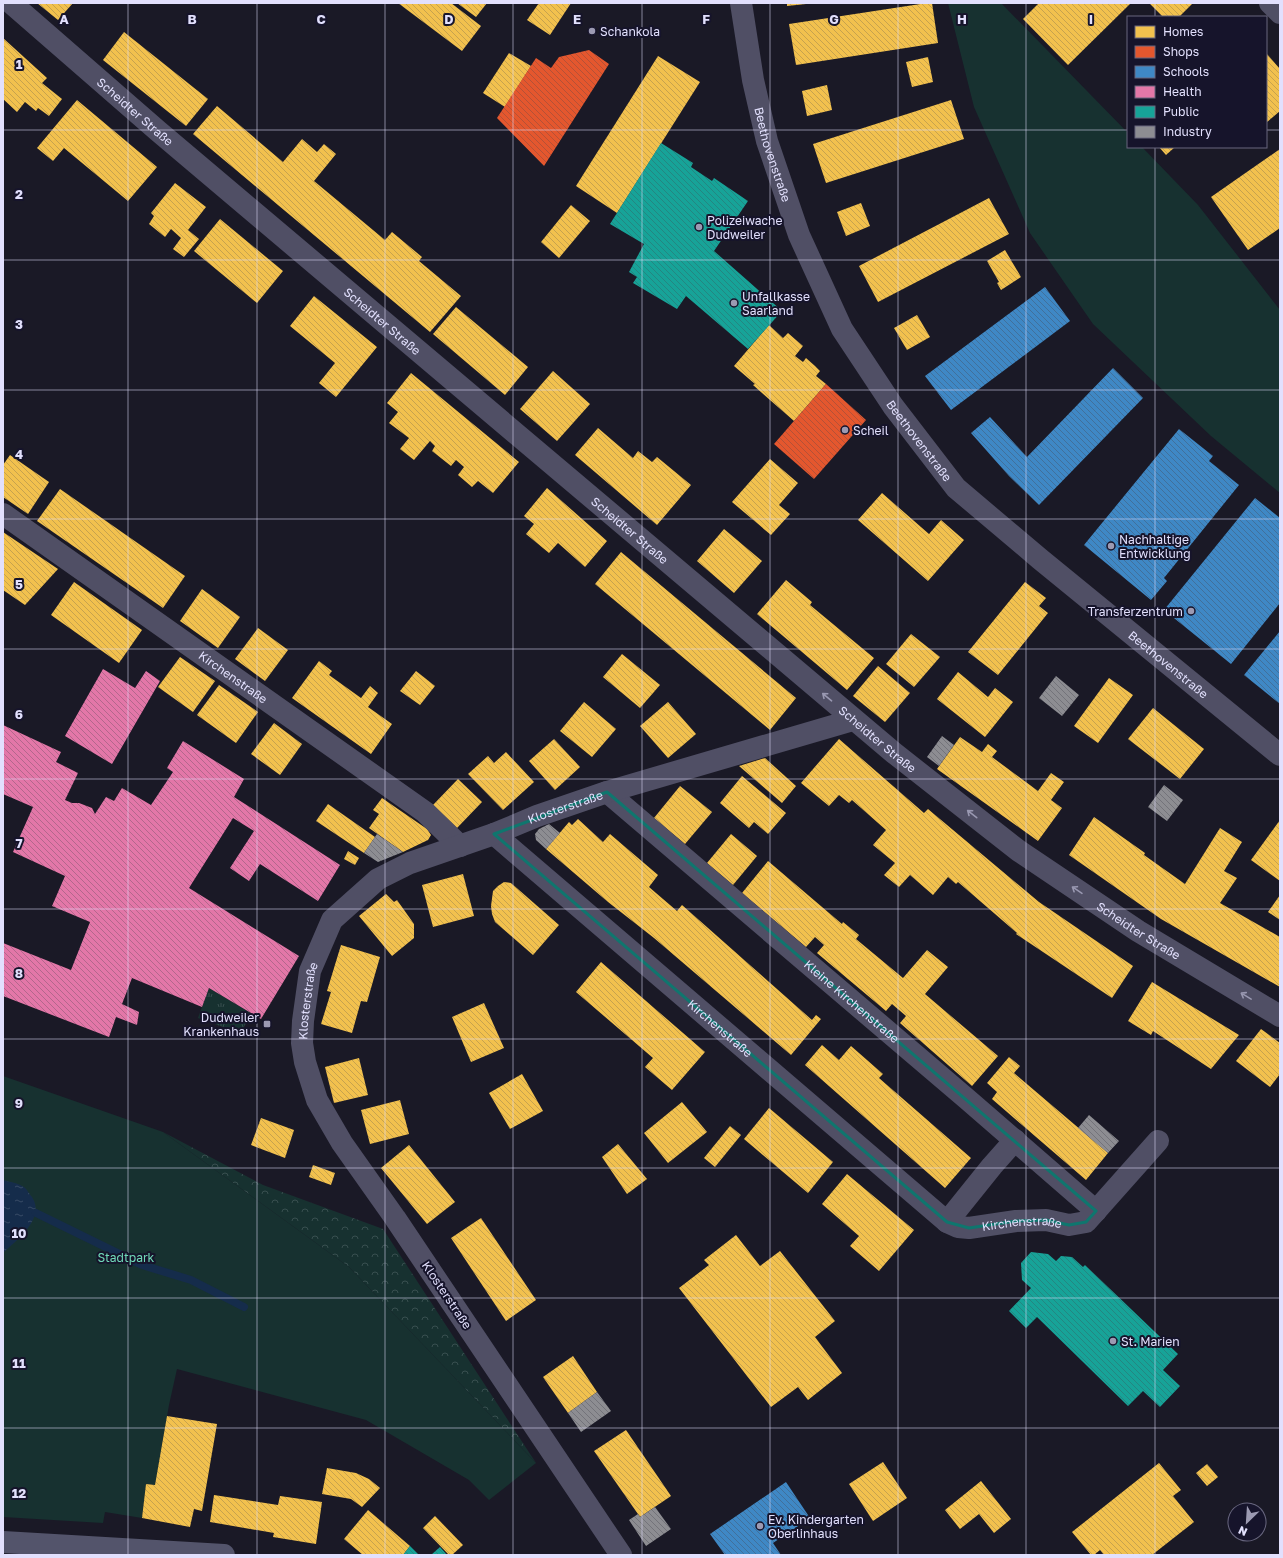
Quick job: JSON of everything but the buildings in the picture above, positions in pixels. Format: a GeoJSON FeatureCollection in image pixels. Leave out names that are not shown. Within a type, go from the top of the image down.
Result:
{"type":"FeatureCollection","features":[{"type":"Feature","properties":{"kind":"main road"},"geometry":{"type":"LineString","coordinates":[[3,1542],[224,1555]]}},
{"type":"Feature","properties":{"kind":"street","name":"Scheidter Straße"},"geometry":{"type":"LineString","coordinates":[[11,3],[158,131],[853,720],[894,753],[1019,851],[1138,931],[1280,1016]]}},
{"type":"Feature","properties":{"kind":"street","name":"Beethovenstraße"},"geometry":{"type":"LineString","coordinates":[[741,3],[753,80],[767,141],[799,235],[842,329],[893,406],[956,488],[1040,559],[1280,755]]}},
{"type":"Feature","properties":{"kind":"street"},"geometry":{"type":"LineString","coordinates":[[1270,3],[1280,13]]}},
{"type":"Feature","properties":{"kind":"street","name":"Kirchenstraße"},"geometry":{"type":"LineString","coordinates":[[3,514],[425,812],[460,846]]}},
{"type":"Feature","properties":{"kind":"street","name":"Klosterstraße"},"geometry":{"type":"LineString","coordinates":[[621,1555],[400,1225],[342,1143],[317,1100],[305,1062],[302,1043],[303,1021],[310,972],[332,920],[378,879],[410,863],[607,792],[853,720]]}},
{"type":"Feature","properties":{"kind":"street","name":"Kleine Kirchenstraße"},"geometry":{"type":"LineString","coordinates":[[607,792],[1015,1140],[1096,1211]]}},
{"type":"Feature","properties":{"kind":"street","name":"Kirchenstraße"},"geometry":{"type":"LineString","coordinates":[[494,834],[947,1222],[958,1227],[969,1228],[1016,1221],[1046,1220],[1069,1225],[1086,1222],[1158,1141]]}},
{"type":"Feature","properties":{"kind":"street"},"geometry":{"type":"LineString","coordinates":[[947,1222],[1015,1140]]}},
{"type":"Feature","properties":{"kind":"highlighted area"},"geometry":{"type":"Polygon","coordinates":[[[607,792],[1096,1211],[1086,1222],[1069,1225],[1046,1220],[1016,1221],[969,1228],[947,1222],[494,834],[607,792]]]}},
{"type":"Feature","properties":{"kind":"green space"},"geometry":{"type":"Polygon","coordinates":[[[948,3],[1001,3],[1127,132],[1127,148],[1143,148],[1198,205],[1280,310],[1280,493],[1211,436],[1093,324],[1030,233],[974,107],[948,3]]]}},
{"type":"Feature","properties":{"kind":"green space"},"geometry":{"type":"Polygon","coordinates":[[[209,988],[252,1014],[240,1033],[198,1018],[209,988]]]}},
{"type":"Feature","properties":{"kind":"green space","name":"Stadtpark"},"geometry":{"type":"Polygon","coordinates":[[[3,1076],[163,1132],[349,1267],[536,1463],[489,1500],[469,1480],[366,1420],[177,1369],[155,1485],[146,1484],[142,1518],[105,1512],[103,1523],[3,1517],[3,1076]]]}},
{"type":"Feature","properties":{"kind":"green space"},"geometry":{"type":"Polygon","coordinates":[[[163,1132],[263,1185],[383,1229],[536,1463],[349,1267],[163,1132]]]}},
{"type":"Feature","properties":{"kind":"water"},"geometry":{"type":"Polygon","coordinates":[[[3,1180],[17,1184],[26,1189],[32,1197],[35,1205],[35,1213],[33,1221],[28,1228],[3,1253],[3,1180]]]}},
{"type":"Feature","properties":{"kind":"waterway"},"geometry":{"type":"LineString","coordinates":[[36,1213],[142,1265],[191,1280],[244,1307]]}},
{"type":"Feature","properties":{"kind":"place","name":"Schankola"},"geometry":{"type":"Point","coordinates":[592,31]}},
{"type":"Feature","properties":{"kind":"place","name":"Polizeiwache Dudweiler"},"geometry":{"type":"Point","coordinates":[699,227]}},
{"type":"Feature","properties":{"kind":"place","name":"Unfallkasse Saarland"},"geometry":{"type":"Point","coordinates":[734,303]}},
{"type":"Feature","properties":{"kind":"place","name":"Scheil"},"geometry":{"type":"Point","coordinates":[845,430]}},
{"type":"Feature","properties":{"kind":"place","name":"Nachhaltige Entwicklung"},"geometry":{"type":"Point","coordinates":[1111,546]}},
{"type":"Feature","properties":{"kind":"place","name":"Transferzentrum"},"geometry":{"type":"Point","coordinates":[1191,611]}},
{"type":"Feature","properties":{"kind":"place","name":"Dudweiler Krankenhaus"},"geometry":{"type":"Point","coordinates":[267,1024]}},
{"type":"Feature","properties":{"kind":"place","name":"St. Marien"},"geometry":{"type":"Point","coordinates":[1113,1341]}},
{"type":"Feature","properties":{"kind":"place","name":"Ev. Kindergarten Oberlinhaus"},"geometry":{"type":"Point","coordinates":[760,1526]}}]}
